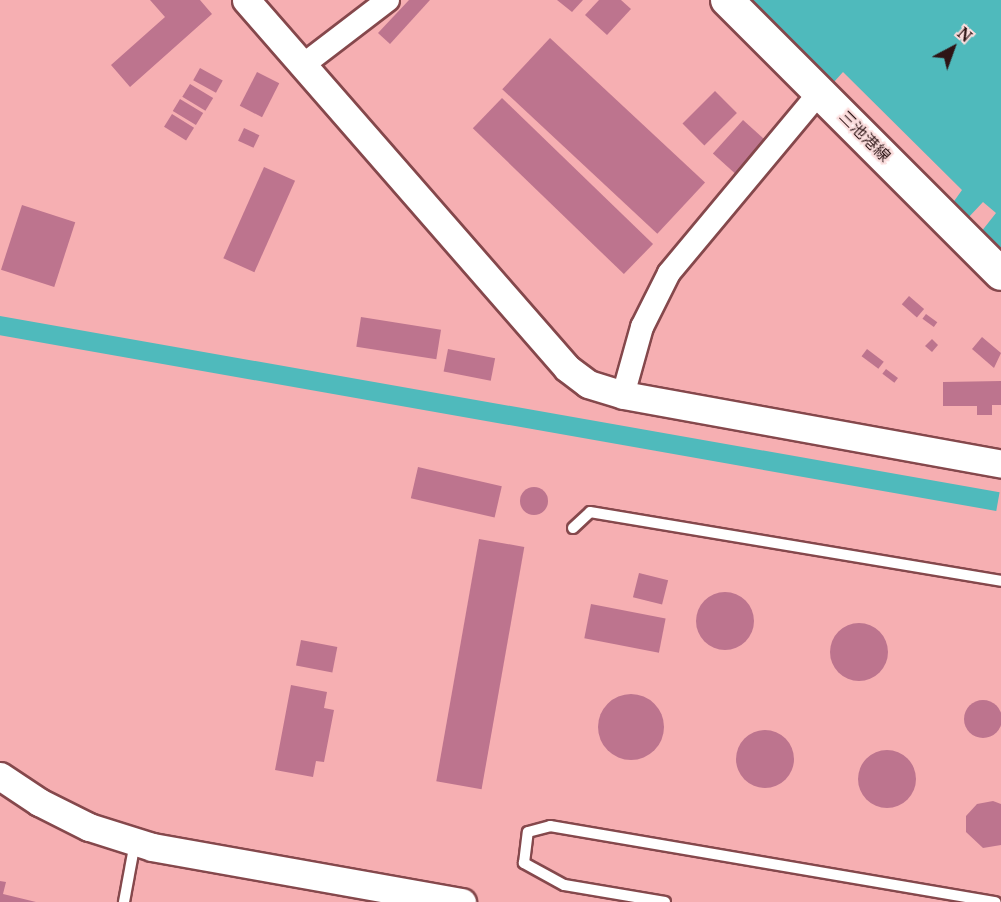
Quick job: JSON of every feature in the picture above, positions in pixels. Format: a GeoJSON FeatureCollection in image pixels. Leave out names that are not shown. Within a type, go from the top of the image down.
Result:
{"type":"FeatureCollection","features":[{"type":"Feature","properties":{"kind":"main road","name":"三池港線"},"geometry":{"type":"LineString","coordinates":[[727,0],[1001,274]]}},
{"type":"Feature","properties":{"kind":"street"},"geometry":{"type":"LineString","coordinates":[[246,0],[567,368],[588,384],[623,395],[1001,464]]}},
{"type":"Feature","properties":{"kind":"street"},"geometry":{"type":"LineString","coordinates":[[303,64],[388,0]]}},
{"type":"Feature","properties":{"kind":"street"},"geometry":{"type":"LineString","coordinates":[[623,395],[642,327],[669,273],[820,92]]}},
{"type":"Feature","properties":{"kind":"street"},"geometry":{"type":"LineString","coordinates":[[0,776],[39,802],[89,827],[135,842],[228,862],[462,902]]}},
{"type":"Feature","properties":{"kind":"lane"},"geometry":{"type":"LineString","coordinates":[[573,528],[590,512],[1001,581]]}},
{"type":"Feature","properties":{"kind":"lane"},"geometry":{"type":"LineString","coordinates":[[665,902],[564,885],[524,862],[528,832],[550,826],[996,902]]}},
{"type":"Feature","properties":{"kind":"lane"},"geometry":{"type":"LineString","coordinates":[[124,902],[135,842]]}},
{"type":"Feature","properties":{"kind":"water"},"geometry":{"type":"Polygon","coordinates":[[[752,0],[1001,0],[1001,252],[981,232],[996,213],[983,202],[967,219],[952,204],[962,190],[843,72],[833,83],[752,0]]]}},
{"type":"Feature","properties":{"kind":"water"},"geometry":{"type":"Polygon","coordinates":[[[0,316],[1000,492],[996,511],[0,335],[0,316]]]}},
{"type":"Feature","properties":{"kind":"building"},"geometry":{"type":"Polygon","coordinates":[[[150,0],[200,0],[212,14],[130,87],[111,65],[165,17],[150,0]]]}},
{"type":"Feature","properties":{"kind":"building"},"geometry":{"type":"Polygon","coordinates":[[[409,0],[430,0],[390,44],[378,33],[409,0]]]}},
{"type":"Feature","properties":{"kind":"building"},"geometry":{"type":"Polygon","coordinates":[[[557,0],[583,0],[572,12],[557,0]]]}},
{"type":"Feature","properties":{"kind":"building"},"geometry":{"type":"Polygon","coordinates":[[[599,0],[621,0],[631,9],[607,35],[585,15],[599,0]]]}},
{"type":"Feature","properties":{"kind":"building"},"geometry":{"type":"Polygon","coordinates":[[[550,38],[705,183],[657,234],[502,89],[550,38]]]}},
{"type":"Feature","properties":{"kind":"building"},"geometry":{"type":"Polygon","coordinates":[[[200,68],[223,81],[216,93],[193,80],[200,68]]]}},
{"type":"Feature","properties":{"kind":"building"},"geometry":{"type":"Polygon","coordinates":[[[257,72],[279,83],[262,117],[240,106],[257,72]]]}},
{"type":"Feature","properties":{"kind":"building"},"geometry":{"type":"Polygon","coordinates":[[[190,84],[213,98],[205,111],[182,97],[190,84]]]}},
{"type":"Feature","properties":{"kind":"building"},"geometry":{"type":"Polygon","coordinates":[[[715,91],[737,113],[704,145],[682,124],[715,91]]]}},
{"type":"Feature","properties":{"kind":"building"},"geometry":{"type":"Polygon","coordinates":[[[502,98],[653,244],[624,274],[473,128],[502,98]]]}},
{"type":"Feature","properties":{"kind":"building"},"geometry":{"type":"Polygon","coordinates":[[[180,99],[203,113],[196,125],[173,111],[180,99]]]}},
{"type":"Feature","properties":{"kind":"building"},"geometry":{"type":"Polygon","coordinates":[[[172,114],[194,128],[186,140],[164,127],[172,114]]]}},
{"type":"Feature","properties":{"kind":"building"},"geometry":{"type":"Polygon","coordinates":[[[743,120],[766,141],[736,174],[713,153],[743,120]]]}},
{"type":"Feature","properties":{"kind":"building"},"geometry":{"type":"Polygon","coordinates":[[[244,128],[259,135],[253,148],[238,141],[244,128]]]}},
{"type":"Feature","properties":{"kind":"building"},"geometry":{"type":"Polygon","coordinates":[[[264,167],[295,181],[254,272],[223,258],[264,167]]]}},
{"type":"Feature","properties":{"kind":"building"},"geometry":{"type":"Polygon","coordinates":[[[22,205],[75,222],[54,287],[1,270],[22,205]]]}},
{"type":"Feature","properties":{"kind":"building"},"geometry":{"type":"Polygon","coordinates":[[[909,296],[924,309],[917,317],[902,304],[909,296]]]}},
{"type":"Feature","properties":{"kind":"building"},"geometry":{"type":"Polygon","coordinates":[[[926,314],[937,322],[934,327],[922,319],[926,314]]]}},
{"type":"Feature","properties":{"kind":"building"},"geometry":{"type":"Polygon","coordinates":[[[361,317],[441,330],[436,359],[356,347],[361,317]]]}},
{"type":"Feature","properties":{"kind":"building"},"geometry":{"type":"Polygon","coordinates":[[[982,337],[1001,353],[994,368],[972,349],[982,337]]]}},
{"type":"Feature","properties":{"kind":"building"},"geometry":{"type":"Polygon","coordinates":[[[932,339],[938,345],[932,352],[925,346],[932,339]]]}},
{"type":"Feature","properties":{"kind":"building"},"geometry":{"type":"Polygon","coordinates":[[[448,349],[495,358],[491,381],[444,372],[448,349]]]}},
{"type":"Feature","properties":{"kind":"building"},"geometry":{"type":"Polygon","coordinates":[[[867,349],[884,362],[878,369],[862,356],[867,349]]]}},
{"type":"Feature","properties":{"kind":"building"},"geometry":{"type":"Polygon","coordinates":[[[886,369],[898,378],[894,383],[882,374],[886,369]]]}},
{"type":"Feature","properties":{"kind":"building"},"geometry":{"type":"Polygon","coordinates":[[[1001,381],[1001,405],[992,405],[992,415],[977,415],[977,406],[943,406],[943,382],[1001,381]]]}},
{"type":"Feature","properties":{"kind":"building"},"geometry":{"type":"Polygon","coordinates":[[[418,467],[502,486],[495,518],[411,498],[418,467]]]}},
{"type":"Feature","properties":{"kind":"building"},"geometry":{"type":"Polygon","coordinates":[[[534,487],[544,491],[548,501],[544,511],[534,515],[524,511],[520,501],[524,491],[534,487]]]}},
{"type":"Feature","properties":{"kind":"building"},"geometry":{"type":"Polygon","coordinates":[[[479,539],[524,547],[482,789],[436,781],[479,539]]]}},
{"type":"Feature","properties":{"kind":"building"},"geometry":{"type":"Polygon","coordinates":[[[639,573],[668,580],[662,605],[633,597],[639,573]]]}},
{"type":"Feature","properties":{"kind":"building"},"geometry":{"type":"Polygon","coordinates":[[[719,592],[731,592],[746,600],[754,615],[754,627],[746,642],[731,650],[719,650],[704,642],[696,627],[696,615],[704,600],[719,592]]]}},
{"type":"Feature","properties":{"kind":"building"},"geometry":{"type":"Polygon","coordinates":[[[591,604],[666,619],[659,653],[584,638],[591,604]]]}},
{"type":"Feature","properties":{"kind":"building"},"geometry":{"type":"Polygon","coordinates":[[[853,623],[865,623],[880,631],[888,646],[888,658],[880,673],[865,681],[853,681],[838,673],[830,658],[830,646],[838,631],[853,623]]]}},
{"type":"Feature","properties":{"kind":"building"},"geometry":{"type":"Polygon","coordinates":[[[301,640],[337,647],[332,673],[296,666],[301,640]]]}},
{"type":"Feature","properties":{"kind":"building"},"geometry":{"type":"Polygon","coordinates":[[[291,685],[327,692],[324,708],[334,710],[324,762],[316,761],[313,777],[275,770],[291,685]]]}},
{"type":"Feature","properties":{"kind":"building"},"geometry":{"type":"Polygon","coordinates":[[[624,694],[638,694],[650,699],[659,708],[664,727],[662,740],[655,751],[638,760],[624,760],[612,755],[603,746],[598,734],[598,720],[603,708],[612,699],[624,694]]]}},
{"type":"Feature","properties":{"kind":"building"},"geometry":{"type":"Polygon","coordinates":[[[983,700],[990,701],[996,706],[1001,712],[1001,726],[996,732],[990,737],[983,738],[976,737],[970,732],[965,726],[964,719],[965,712],[970,706],[976,701],[983,700]]]}},
{"type":"Feature","properties":{"kind":"building"},"geometry":{"type":"Polygon","coordinates":[[[759,730],[771,730],[786,738],[794,753],[794,765],[786,780],[771,788],[759,788],[744,780],[736,765],[736,753],[744,738],[759,730]]]}},
{"type":"Feature","properties":{"kind":"building"},"geometry":{"type":"Polygon","coordinates":[[[881,750],[893,750],[908,758],[916,773],[916,785],[908,800],[893,808],[881,808],[866,800],[858,785],[858,773],[866,758],[881,750]]]}},
{"type":"Feature","properties":{"kind":"building"},"geometry":{"type":"Polygon","coordinates":[[[993,801],[1001,804],[1001,845],[983,848],[966,832],[966,816],[977,804],[993,801]]]}},
{"type":"Feature","properties":{"kind":"building"},"geometry":{"type":"Polygon","coordinates":[[[0,881],[6,882],[3,894],[36,902],[0,902],[0,881]]]}}]}
